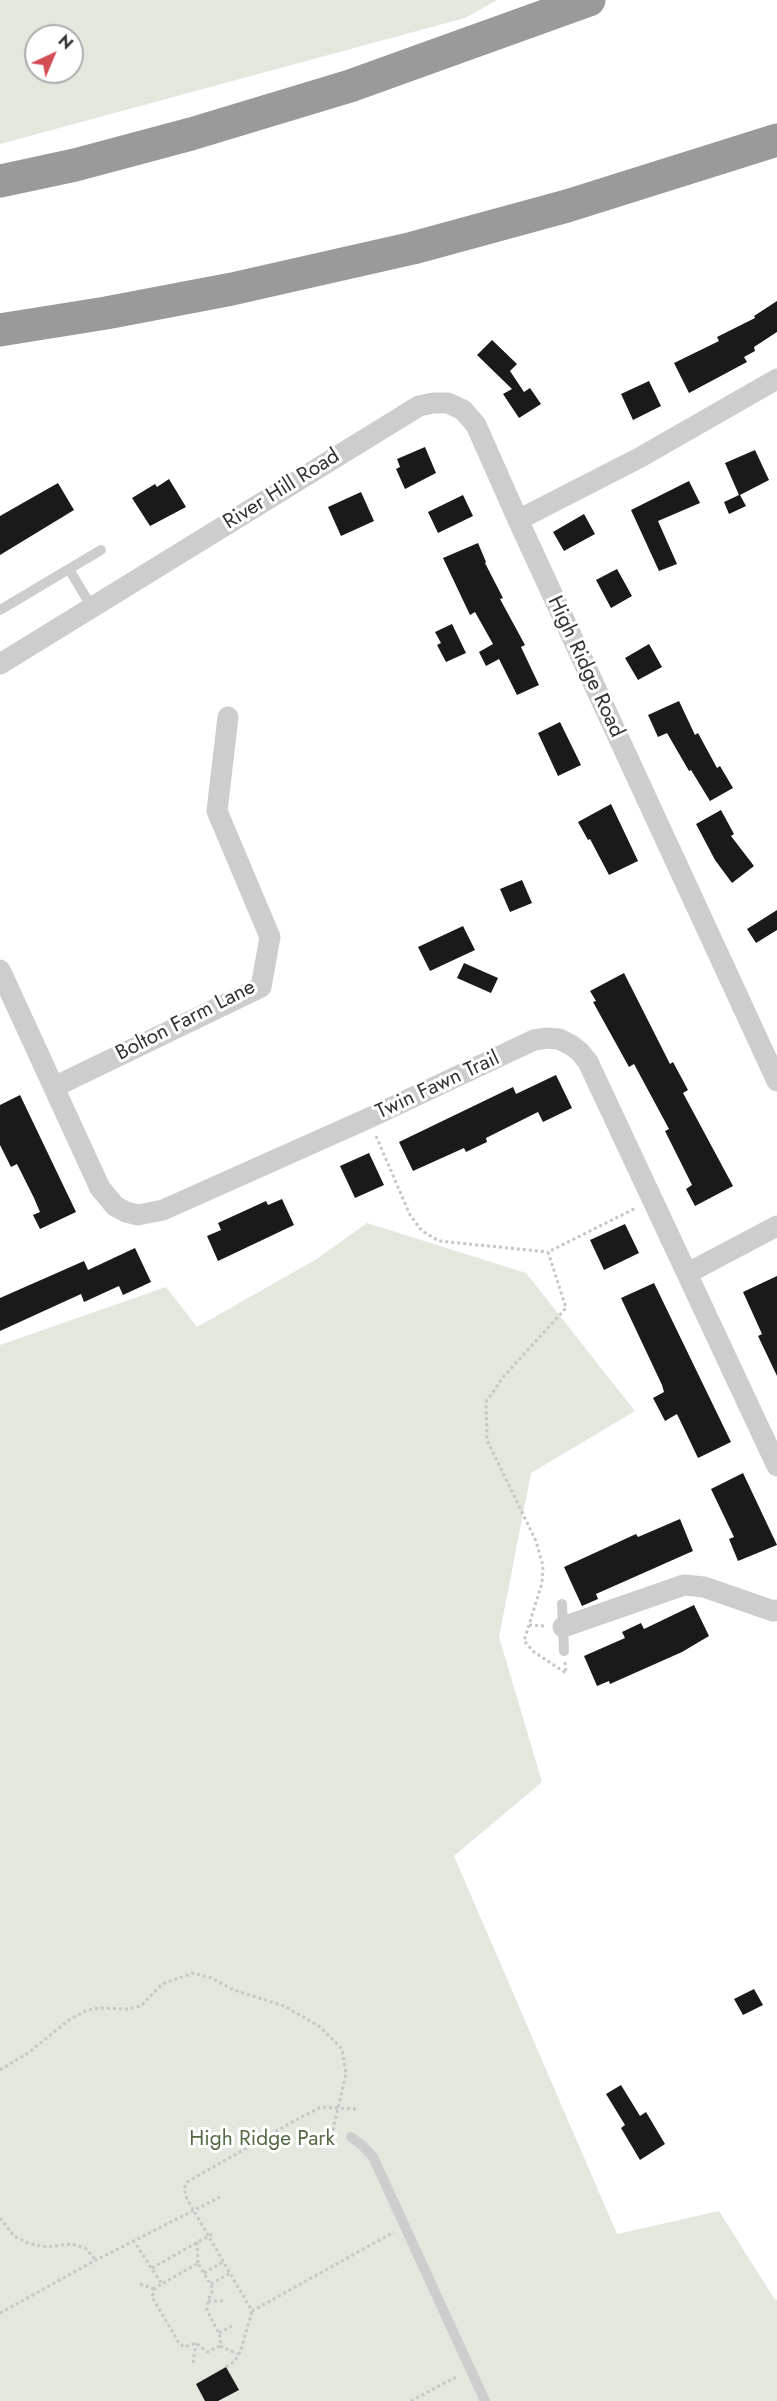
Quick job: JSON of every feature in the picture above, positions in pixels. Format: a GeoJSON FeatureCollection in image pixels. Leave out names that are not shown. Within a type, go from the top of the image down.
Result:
{"type":"FeatureCollection","features":[{"type":"Feature","properties":{"kind":"highway"},"geometry":{"type":"LineString","coordinates":[[0,181],[75,165],[350,86],[589,0]]}},
{"type":"Feature","properties":{"kind":"highway"},"geometry":{"type":"LineString","coordinates":[[0,330],[231,289],[413,248],[567,206],[777,140]]}},
{"type":"Feature","properties":{"kind":"street"},"geometry":{"type":"LineString","coordinates":[[519,520],[639,458],[777,379]]}},
{"type":"Feature","properties":{"kind":"street","name":"River Hill Road"},"geometry":{"type":"LineString","coordinates":[[0,664],[419,406],[448,403],[463,410],[476,425],[519,520]]}},
{"type":"Feature","properties":{"kind":"street","name":"High Ridge Road"},"geometry":{"type":"LineString","coordinates":[[519,520],[777,1081]]}},
{"type":"Feature","properties":{"kind":"street","name":"Bolton Farm Lane"},"geometry":{"type":"LineString","coordinates":[[54,1087],[261,987],[270,937],[217,811],[228,717]]}},
{"type":"Feature","properties":{"kind":"street","name":"Twin Fawn Trail"},"geometry":{"type":"LineString","coordinates":[[0,970],[100,1188],[115,1206],[138,1215],[163,1210],[369,1118],[534,1040],[559,1039],[580,1052],[588,1062],[777,1466]]}},
{"type":"Feature","properties":{"kind":"street"},"geometry":{"type":"LineString","coordinates":[[688,1273],[777,1226]]}},
{"type":"Feature","properties":{"kind":"street"},"geometry":{"type":"LineString","coordinates":[[563,1628],[684,1585],[704,1587],[773,1611],[777,1610]]}},
{"type":"Feature","properties":{"kind":"lane"},"geometry":{"type":"LineString","coordinates":[[0,610],[101,550]]}},
{"type":"Feature","properties":{"kind":"lane"},"geometry":{"type":"LineString","coordinates":[[69,569],[91,606]]}},
{"type":"Feature","properties":{"kind":"lane"},"geometry":{"type":"LineString","coordinates":[[562,1604],[564,1651]]}},
{"type":"Feature","properties":{"kind":"lane"},"geometry":{"type":"LineString","coordinates":[[351,2137],[373,2157],[485,2401]]}},
{"type":"Feature","properties":{"kind":"path"},"geometry":{"type":"LineString","coordinates":[[369,1118],[410,1215],[422,1231],[438,1241],[548,1252],[653,1199]]}},
{"type":"Feature","properties":{"kind":"path"},"geometry":{"type":"LineString","coordinates":[[548,1252],[566,1308],[504,1376],[486,1402],[487,1440],[536,1541],[543,1566],[542,1583],[524,1641],[534,1652],[566,1673],[564,1651]]}},
{"type":"Feature","properties":{"kind":"path"},"geometry":{"type":"LineString","coordinates":[[0,2070],[28,2053],[69,2020],[85,2011],[98,2008],[128,2009],[141,2006],[162,1984],[193,1973],[211,1978],[234,1990],[284,2006],[319,2026],[342,2049],[346,2074],[332,2134]]}},
{"type":"Feature","properties":{"kind":"path"},"geometry":{"type":"LineString","coordinates":[[252,2311],[210,2235],[192,2210],[184,2189],[187,2182],[321,2107],[338,2106],[356,2109]]}},
{"type":"Feature","properties":{"kind":"path"},"geometry":{"type":"LineString","coordinates":[[0,2313],[96,2260],[220,2197]]}},
{"type":"Feature","properties":{"kind":"path"},"geometry":{"type":"LineString","coordinates":[[0,2218],[14,2236],[46,2247],[71,2244],[85,2248],[96,2260]]}},
{"type":"Feature","properties":{"kind":"path"},"geometry":{"type":"LineString","coordinates":[[226,2367],[235,2361],[252,2311],[396,2231]]}},
{"type":"Feature","properties":{"kind":"path"},"geometry":{"type":"LineString","coordinates":[[152,2268],[210,2235]]}},
{"type":"Feature","properties":{"kind":"path"},"geometry":{"type":"LineString","coordinates":[[134,2240],[162,2284]]}},
{"type":"Feature","properties":{"kind":"path"},"geometry":{"type":"LineString","coordinates":[[197,2242],[198,2263],[213,2289],[207,2310],[222,2338],[220,2346]]}},
{"type":"Feature","properties":{"kind":"path"},"geometry":{"type":"LineString","coordinates":[[204,2273],[224,2262]]}},
{"type":"Feature","properties":{"kind":"path"},"geometry":{"type":"LineString","coordinates":[[196,2343],[184,2347],[179,2343],[152,2297],[154,2289],[198,2263]]}},
{"type":"Feature","properties":{"kind":"path"},"geometry":{"type":"LineString","coordinates":[[210,2284],[230,2273]]}},
{"type":"Feature","properties":{"kind":"path"},"geometry":{"type":"LineString","coordinates":[[140,2284],[154,2289]]}},
{"type":"Feature","properties":{"kind":"path"},"geometry":{"type":"LineString","coordinates":[[208,2301],[224,2301]]}},
{"type":"Feature","properties":{"kind":"path"},"geometry":{"type":"LineString","coordinates":[[219,2333],[232,2326]]}},
{"type":"Feature","properties":{"kind":"path"},"geometry":{"type":"LineString","coordinates":[[196,2343],[207,2352],[220,2346],[238,2354]]}},
{"type":"Feature","properties":{"kind":"path"},"geometry":{"type":"LineString","coordinates":[[193,2363],[196,2343]]}},
{"type":"Feature","properties":{"kind":"path"},"geometry":{"type":"LineString","coordinates":[[411,2401],[471,2370]]}},
{"type":"Feature","properties":{"kind":"green space"},"geometry":{"type":"Polygon","coordinates":[[[0,0],[497,0],[465,18],[0,144],[0,0]]]}},
{"type":"Feature","properties":{"kind":"green space","name":"High Ridge Park"},"geometry":{"type":"Polygon","coordinates":[[[367,1223],[526,1273],[635,1411],[531,1473],[499,1637],[542,1782],[454,1856],[617,2234],[719,2211],[777,2300],[777,2401],[0,2401],[0,1345],[166,1287],[197,1327],[315,1260],[367,1223]]]}},
{"type":"Feature","properties":{"kind":"building"},"geometry":{"type":"Polygon","coordinates":[[[777,301],[777,332],[754,347],[755,351],[744,357],[747,362],[689,393],[674,363],[719,341],[717,337],[755,318],[754,316],[777,301]]]}},
{"type":"Feature","properties":{"kind":"building"},"geometry":{"type":"Polygon","coordinates":[[[492,340],[517,364],[510,371],[524,392],[530,388],[541,404],[519,418],[503,394],[512,389],[477,355],[492,340]]]}},
{"type":"Feature","properties":{"kind":"building"},"geometry":{"type":"Polygon","coordinates":[[[649,381],[661,406],[633,420],[621,394],[649,381]]]}},
{"type":"Feature","properties":{"kind":"building"},"geometry":{"type":"Polygon","coordinates":[[[425,447],[436,473],[405,489],[396,469],[400,467],[397,459],[425,447]]]}},
{"type":"Feature","properties":{"kind":"building"},"geometry":{"type":"Polygon","coordinates":[[[755,450],[769,480],[740,495],[746,506],[729,514],[724,502],[739,495],[725,463],[755,450]]]}},
{"type":"Feature","properties":{"kind":"building"},"geometry":{"type":"Polygon","coordinates":[[[169,479],[186,507],[150,526],[132,498],[155,484],[157,487],[169,479]]]}},
{"type":"Feature","properties":{"kind":"building"},"geometry":{"type":"Polygon","coordinates":[[[689,481],[700,503],[658,521],[677,564],[659,571],[631,510],[689,481]]]}},
{"type":"Feature","properties":{"kind":"building"},"geometry":{"type":"Polygon","coordinates":[[[58,483],[74,510],[0,555],[0,516],[58,483]]]}},
{"type":"Feature","properties":{"kind":"building"},"geometry":{"type":"Polygon","coordinates":[[[361,492],[374,521],[341,536],[328,507],[361,492]]]}},
{"type":"Feature","properties":{"kind":"building"},"geometry":{"type":"Polygon","coordinates":[[[463,495],[473,516],[438,533],[428,512],[463,495]]]}},
{"type":"Feature","properties":{"kind":"building"},"geometry":{"type":"Polygon","coordinates":[[[584,514],[595,534],[564,551],[553,532],[584,514]]]}},
{"type":"Feature","properties":{"kind":"building"},"geometry":{"type":"Polygon","coordinates":[[[478,543],[485,563],[503,598],[500,599],[525,645],[521,647],[539,685],[517,695],[499,659],[486,666],[479,652],[493,644],[475,612],[470,615],[443,558],[478,543]]]}},
{"type":"Feature","properties":{"kind":"building"},"geometry":{"type":"Polygon","coordinates":[[[617,569],[632,596],[611,608],[596,580],[617,569]]]}},
{"type":"Feature","properties":{"kind":"building"},"geometry":{"type":"Polygon","coordinates":[[[452,624],[466,653],[446,662],[437,645],[441,643],[435,632],[452,624]]]}},
{"type":"Feature","properties":{"kind":"building"},"geometry":{"type":"Polygon","coordinates":[[[649,644],[662,667],[638,680],[625,658],[649,644]]]}},
{"type":"Feature","properties":{"kind":"building"},"geometry":{"type":"Polygon","coordinates":[[[679,701],[695,735],[698,733],[717,768],[720,766],[733,788],[710,801],[667,733],[658,737],[648,715],[679,701]]]}},
{"type":"Feature","properties":{"kind":"building"},"geometry":{"type":"Polygon","coordinates":[[[560,722],[581,765],[558,776],[538,733],[560,722]]]}},
{"type":"Feature","properties":{"kind":"building"},"geometry":{"type":"Polygon","coordinates":[[[611,804],[638,861],[609,875],[578,822],[611,804]]]}},
{"type":"Feature","properties":{"kind":"building"},"geometry":{"type":"Polygon","coordinates":[[[721,810],[734,834],[731,836],[754,866],[732,883],[715,860],[696,824],[721,810]]]}},
{"type":"Feature","properties":{"kind":"building"},"geometry":{"type":"Polygon","coordinates":[[[522,880],[532,903],[510,912],[500,889],[522,880]]]}},
{"type":"Feature","properties":{"kind":"building"},"geometry":{"type":"Polygon","coordinates":[[[777,910],[777,930],[756,943],[747,929],[777,910]]]}},
{"type":"Feature","properties":{"kind":"building"},"geometry":{"type":"Polygon","coordinates":[[[463,926],[475,950],[430,971],[418,947],[463,926]]]}},
{"type":"Feature","properties":{"kind":"building"},"geometry":{"type":"Polygon","coordinates":[[[464,963],[498,978],[491,993],[457,978],[464,963]]]}},
{"type":"Feature","properties":{"kind":"building"},"geometry":{"type":"Polygon","coordinates":[[[624,973],[670,1064],[673,1062],[688,1090],[683,1093],[733,1186],[695,1206],[686,1189],[692,1185],[665,1131],[669,1129],[634,1064],[629,1067],[593,1002],[596,1001],[590,991],[624,973]]]}},
{"type":"Feature","properties":{"kind":"building"},"geometry":{"type":"Polygon","coordinates":[[[556,1075],[572,1108],[543,1122],[538,1112],[486,1138],[487,1142],[466,1152],[464,1148],[413,1171],[399,1142],[513,1087],[516,1094],[556,1075]]]}},
{"type":"Feature","properties":{"kind":"building"},"geometry":{"type":"Polygon","coordinates":[[[20,1095],[76,1212],[40,1229],[33,1215],[40,1212],[34,1198],[17,1164],[11,1167],[0,1145],[0,1105],[20,1095]]]}},
{"type":"Feature","properties":{"kind":"building"},"geometry":{"type":"Polygon","coordinates":[[[369,1153],[384,1185],[355,1198],[340,1166],[369,1153]]]}},
{"type":"Feature","properties":{"kind":"building"},"geometry":{"type":"Polygon","coordinates":[[[282,1199],[294,1225],[218,1261],[207,1236],[221,1230],[218,1223],[266,1201],[268,1205],[282,1199]]]}},
{"type":"Feature","properties":{"kind":"building"},"geometry":{"type":"Polygon","coordinates":[[[625,1224],[639,1253],[604,1270],[590,1240],[625,1224]]]}},
{"type":"Feature","properties":{"kind":"building"},"geometry":{"type":"Polygon","coordinates":[[[135,1248],[151,1282],[123,1295],[119,1286],[84,1302],[81,1294],[0,1331],[0,1298],[84,1261],[88,1270],[135,1248]]]}},
{"type":"Feature","properties":{"kind":"building"},"geometry":{"type":"Polygon","coordinates":[[[777,1276],[777,1376],[758,1336],[762,1334],[743,1292],[777,1276]]]}},
{"type":"Feature","properties":{"kind":"building"},"geometry":{"type":"Polygon","coordinates":[[[654,1283],[731,1442],[698,1458],[677,1414],[665,1421],[653,1398],[664,1392],[662,1385],[621,1298],[654,1283]]]}},
{"type":"Feature","properties":{"kind":"building"},"geometry":{"type":"Polygon","coordinates":[[[743,1473],[777,1545],[738,1561],[729,1539],[734,1537],[711,1489],[743,1473]]]}},
{"type":"Feature","properties":{"kind":"building"},"geometry":{"type":"Polygon","coordinates":[[[680,1519],[693,1551],[596,1594],[598,1599],[582,1606],[564,1567],[636,1534],[638,1537],[680,1519]]]}},
{"type":"Feature","properties":{"kind":"building"},"geometry":{"type":"Polygon","coordinates":[[[694,1605],[709,1636],[682,1652],[610,1684],[609,1681],[597,1686],[584,1656],[625,1638],[622,1632],[641,1623],[644,1629],[694,1605]]]}},
{"type":"Feature","properties":{"kind":"building"},"geometry":{"type":"Polygon","coordinates":[[[754,1989],[763,2005],[743,2015],[734,1999],[754,1989]]]}},
{"type":"Feature","properties":{"kind":"building"},"geometry":{"type":"Polygon","coordinates":[[[621,2085],[640,2116],[646,2112],[665,2144],[640,2160],[621,2128],[625,2125],[606,2094],[621,2085]]]}},
{"type":"Feature","properties":{"kind":"building"},"geometry":{"type":"Polygon","coordinates":[[[226,2367],[239,2390],[218,2401],[205,2401],[196,2384],[226,2367]]]}}]}
